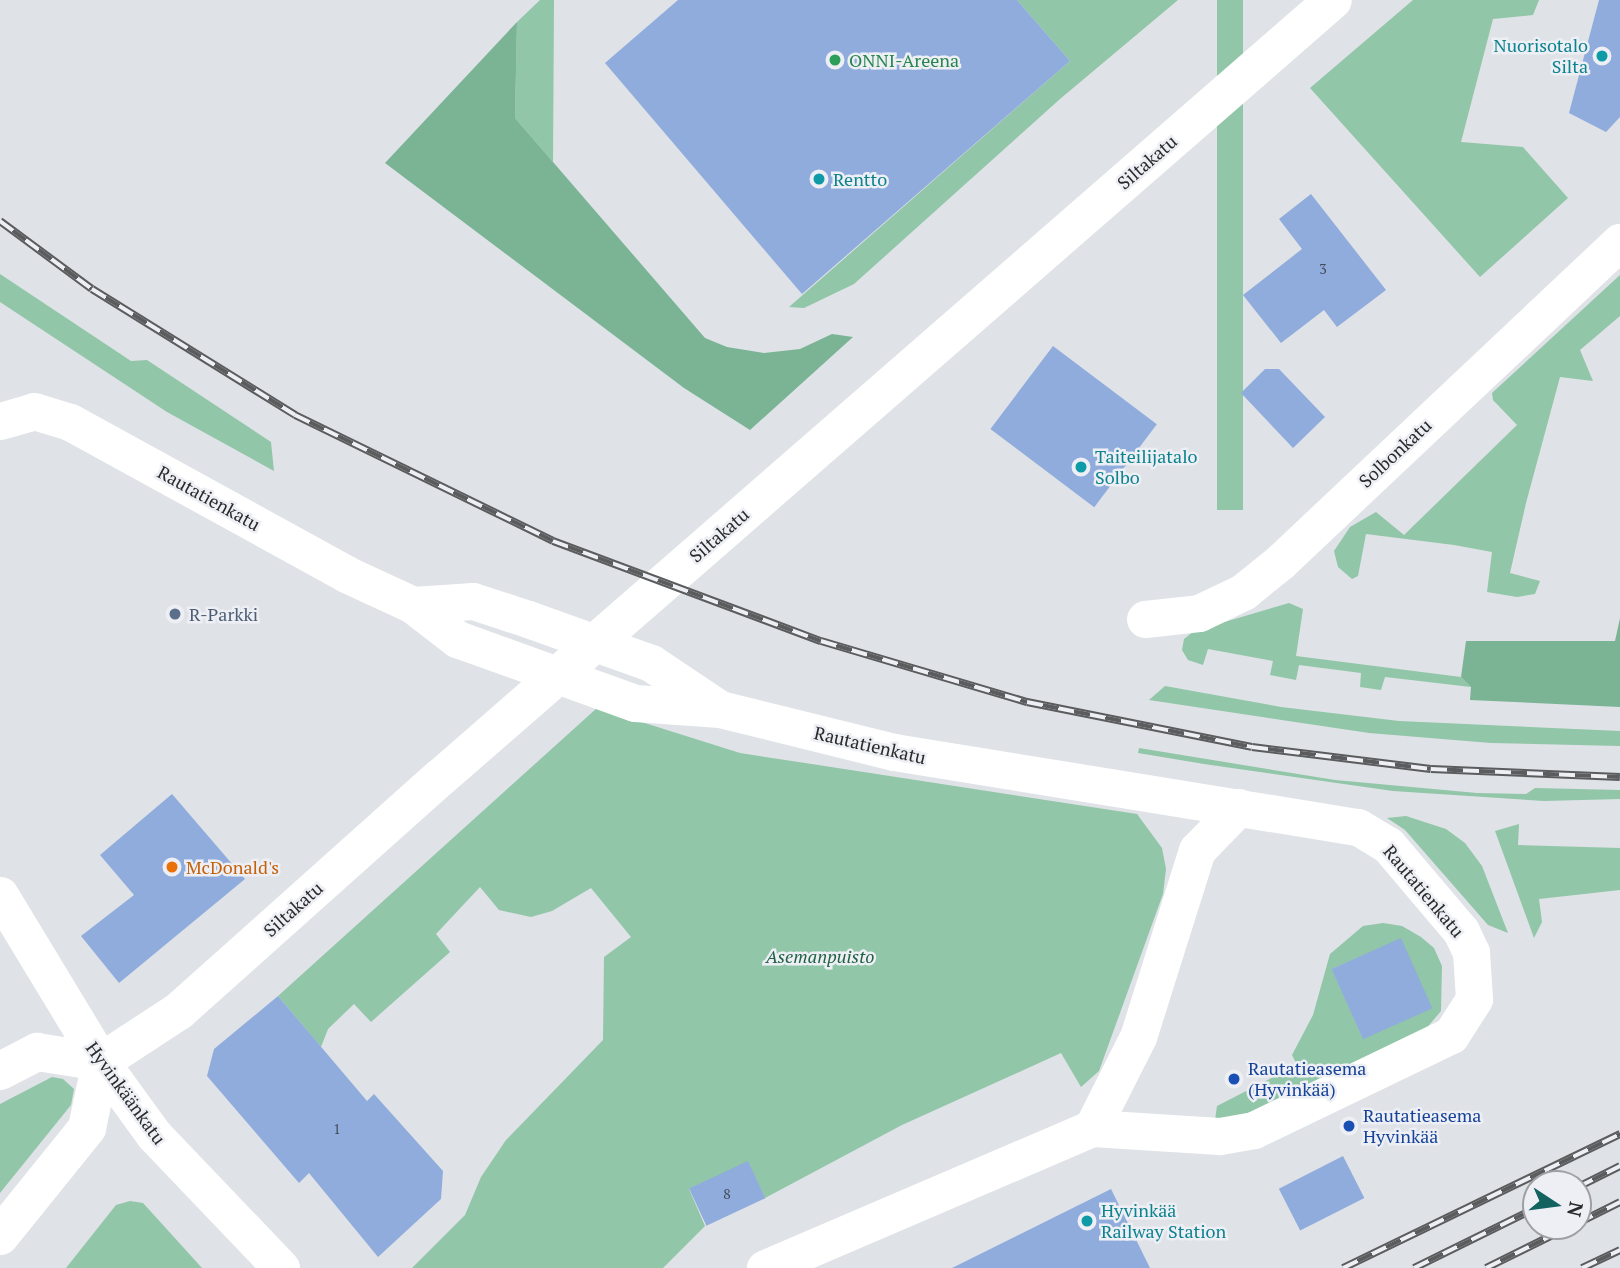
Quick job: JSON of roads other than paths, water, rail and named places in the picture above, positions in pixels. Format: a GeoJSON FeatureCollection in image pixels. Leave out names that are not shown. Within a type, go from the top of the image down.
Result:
{"type":"FeatureCollection","features":[{"type":"Feature","properties":{"kind":"street","name":"Siltakatu"},"geometry":{"type":"LineString","coordinates":[[100,1062],[179,1011],[440,778],[1333,0]]}},
{"type":"Feature","properties":{"kind":"street","name":"Solbonkatu"},"geometry":{"type":"LineString","coordinates":[[1145,619],[1199,613],[1243,592],[1280,562],[1620,242]]}},
{"type":"Feature","properties":{"kind":"street","name":"Rautatienkatu"},"geometry":{"type":"LineString","coordinates":[[0,421],[34,411],[70,422],[346,574],[413,605],[457,639],[635,704],[720,709],[894,752],[1146,795],[1332,820],[1358,827],[1388,845],[1466,941],[1474,977],[1474,999],[1468,1015],[1451,1035],[1421,1052],[1254,1130],[1219,1136],[1092,1128],[765,1268]]}},
{"type":"Feature","properties":{"kind":"street"},"geometry":{"type":"LineString","coordinates":[[1146,795],[1197,850]]}},
{"type":"Feature","properties":{"kind":"street"},"geometry":{"type":"LineString","coordinates":[[1092,1128],[1138,1037],[1197,850],[1239,807]]}},
{"type":"Feature","properties":{"kind":"street","name":"Hyvinkäänkatu"},"geometry":{"type":"LineString","coordinates":[[0,895],[100,1062],[154,1135],[281,1268]]}},
{"type":"Feature","properties":{"kind":"street"},"geometry":{"type":"LineString","coordinates":[[0,1071],[37,1052],[100,1062],[87,1129],[0,1236]]}},
{"type":"Feature","properties":{"kind":"railway"},"geometry":{"type":"LineString","coordinates":[[0,221],[92,289],[295,415],[553,541],[821,641],[1027,702],[1252,747],[1431,769],[1620,777]]}},
{"type":"Feature","properties":{"kind":"railway"},"geometry":{"type":"LineString","coordinates":[[1343,1268],[1620,1134]]}},
{"type":"Feature","properties":{"kind":"railway"},"geometry":{"type":"LineString","coordinates":[[1592,1180],[1620,1166]]}},
{"type":"Feature","properties":{"kind":"railway"},"geometry":{"type":"LineString","coordinates":[[1592,1216],[1620,1202]]}},
{"type":"Feature","properties":{"kind":"railway"},"geometry":{"type":"LineString","coordinates":[[1414,1268],[1522,1215]]}},
{"type":"Feature","properties":{"kind":"railway"},"geometry":{"type":"LineString","coordinates":[[1486,1268],[1543,1240]]}},
{"type":"Feature","properties":{"kind":"railway"},"geometry":{"type":"LineString","coordinates":[[1582,1268],[1620,1250]]}},
{"type":"Feature","properties":{"kind":"place","name":"Nuorisotalo Silta"},"geometry":{"type":"Point","coordinates":[1602,56]}},
{"type":"Feature","properties":{"kind":"place","name":"ONNI-Areena"},"geometry":{"type":"Point","coordinates":[835,60]}},
{"type":"Feature","properties":{"kind":"place","name":"Rentto"},"geometry":{"type":"Point","coordinates":[819,179]}},
{"type":"Feature","properties":{"kind":"place","name":"Taiteilijatalo Solbo"},"geometry":{"type":"Point","coordinates":[1081,467]}},
{"type":"Feature","properties":{"kind":"place","name":"R-Parkki"},"geometry":{"type":"Point","coordinates":[175,614]}},
{"type":"Feature","properties":{"kind":"place","name":"McDonald's"},"geometry":{"type":"Point","coordinates":[172,867]}},
{"type":"Feature","properties":{"kind":"place","name":"Rautatieasema (Hyvinkää)"},"geometry":{"type":"Point","coordinates":[1234,1079]}},
{"type":"Feature","properties":{"kind":"place","name":"Rautatieasema Hyvinkää"},"geometry":{"type":"Point","coordinates":[1349,1126]}},
{"type":"Feature","properties":{"kind":"place","name":"Hyvinkää Railway Station"},"geometry":{"type":"Point","coordinates":[1087,1221]}},
{"type":"Feature","properties":{"kind":"park label","name":"Asemanpuisto"},"geometry":{"type":"Point","coordinates":[820,956]}}]}
